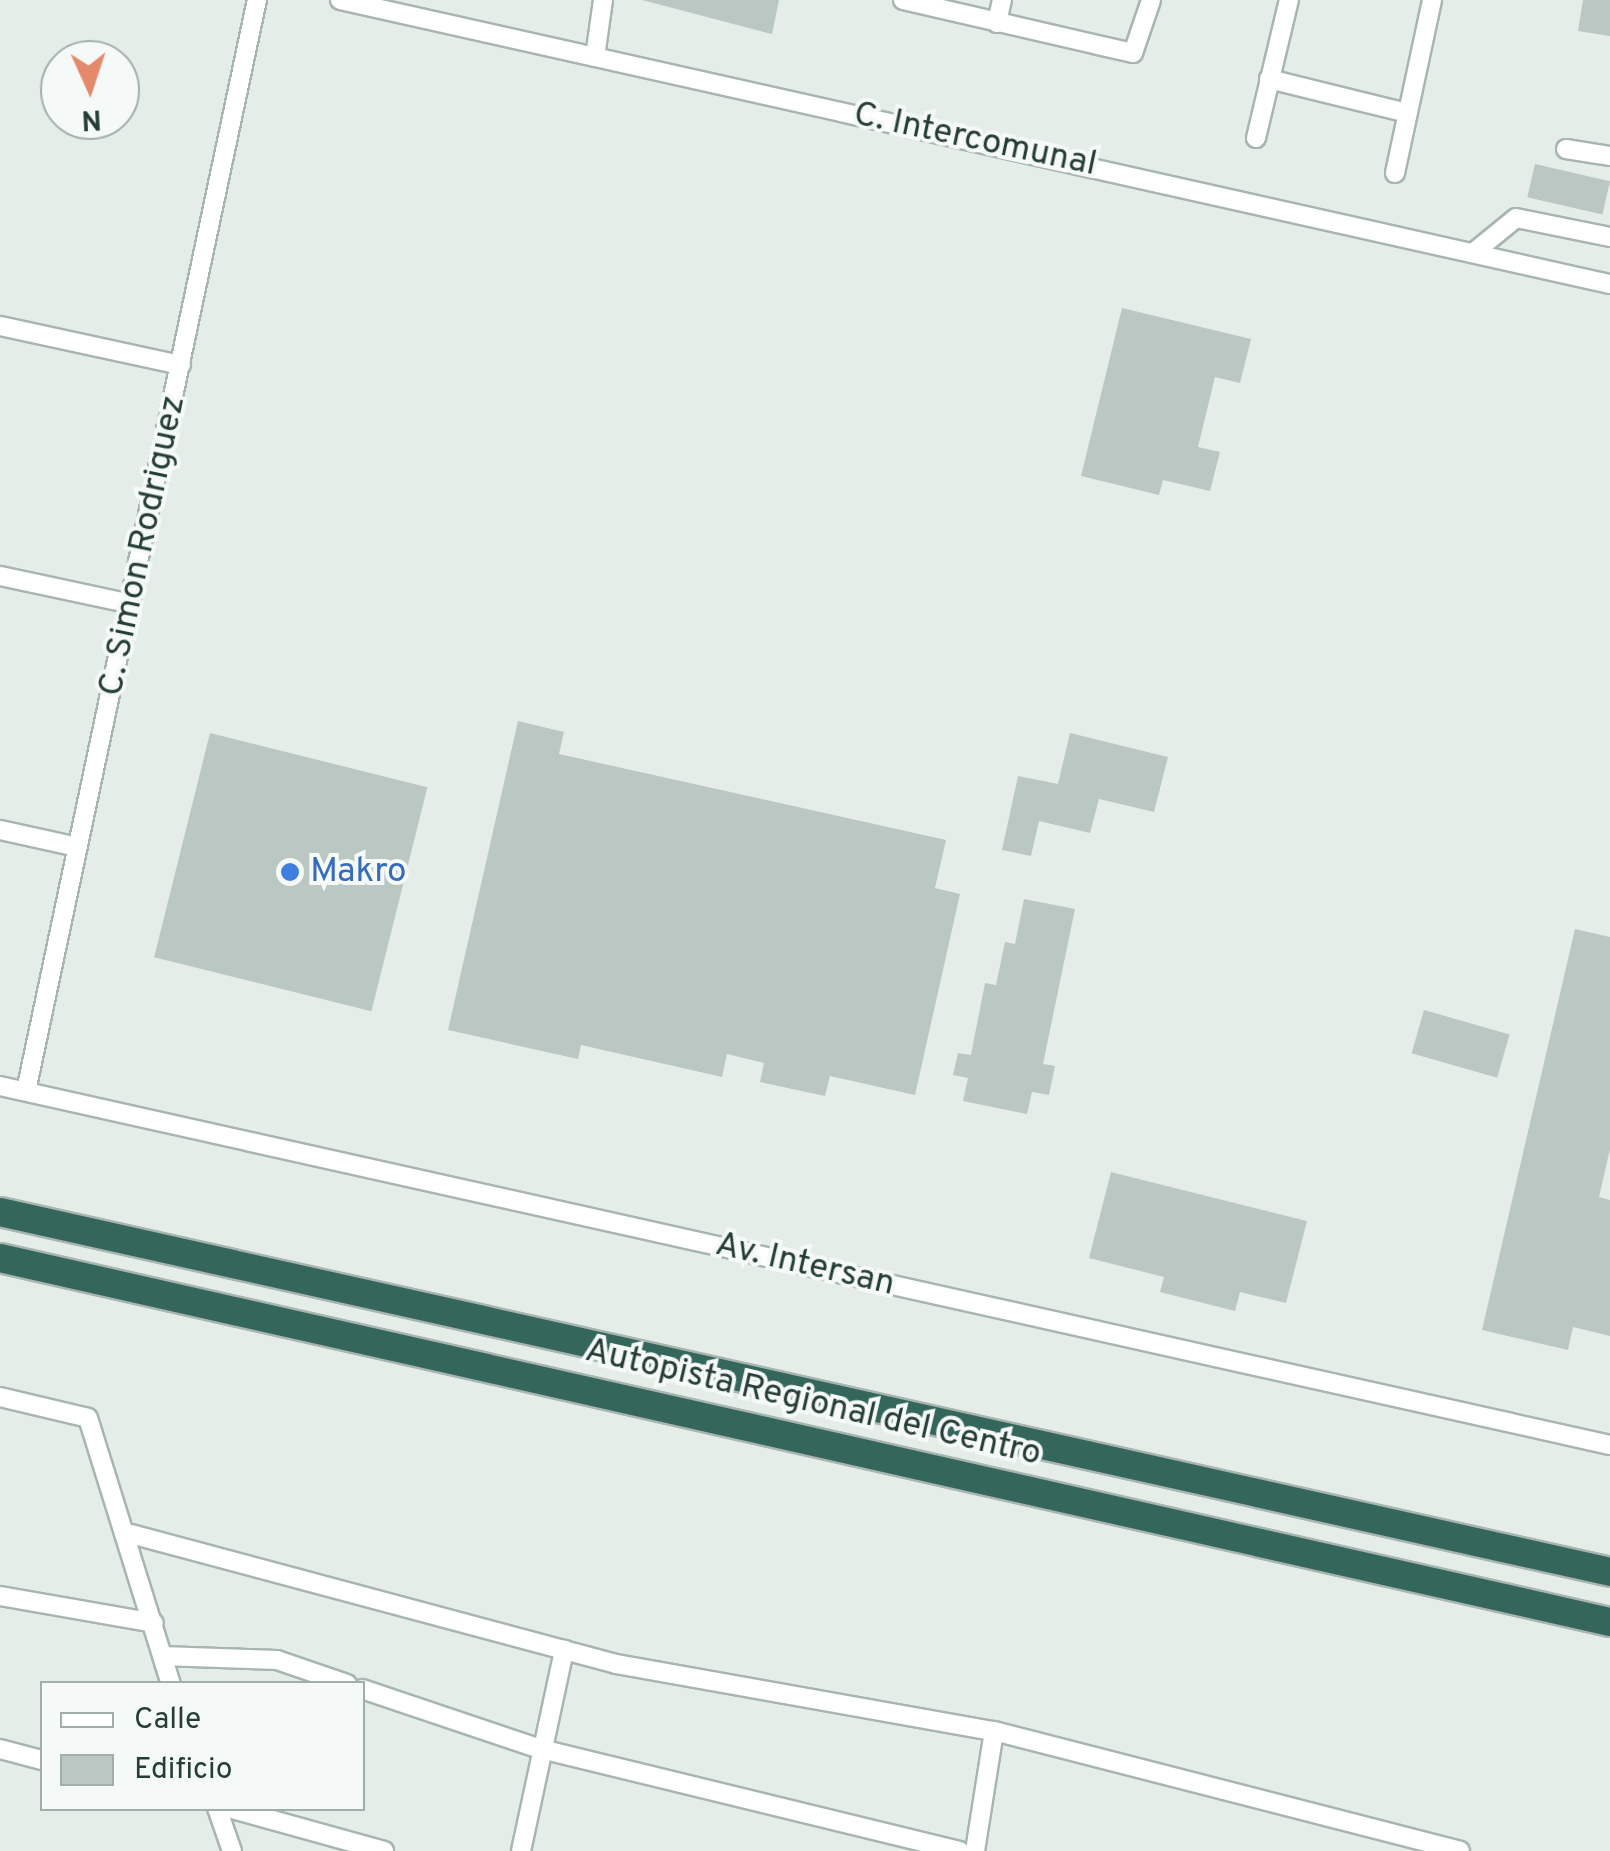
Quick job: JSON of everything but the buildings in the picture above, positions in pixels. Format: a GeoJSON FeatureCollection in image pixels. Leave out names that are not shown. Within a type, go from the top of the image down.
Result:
{"type":"FeatureCollection","features":[{"type":"Feature","properties":{"kind":"highway","name":"Autopista Regional del Centro"},"geometry":{"type":"LineString","coordinates":[[0,1212],[1610,1572]]}},
{"type":"Feature","properties":{"kind":"highway","name":"Autopista Regional del Centro"},"geometry":{"type":"LineString","coordinates":[[0,1258],[1610,1622]]}},
{"type":"Feature","properties":{"kind":"street","name":"C. Simon Rodriguez"},"geometry":{"type":"LineString","coordinates":[[26,1091],[257,0]]}},
{"type":"Feature","properties":{"kind":"street","name":"C. Intercomunal"},"geometry":{"type":"LineString","coordinates":[[340,0],[369,3],[1610,284]]}},
{"type":"Feature","properties":{"kind":"street"},"geometry":{"type":"LineString","coordinates":[[595,57],[603,0]]}},
{"type":"Feature","properties":{"kind":"street"},"geometry":{"type":"LineString","coordinates":[[903,0],[1133,53],[1151,0]]}},
{"type":"Feature","properties":{"kind":"street"},"geometry":{"type":"LineString","coordinates":[[997,23],[1002,0]]}},
{"type":"Feature","properties":{"kind":"street"},"geometry":{"type":"LineString","coordinates":[[1256,138],[1289,0]]}},
{"type":"Feature","properties":{"kind":"street"},"geometry":{"type":"LineString","coordinates":[[1394,173],[1432,0]]}},
{"type":"Feature","properties":{"kind":"street"},"geometry":{"type":"LineString","coordinates":[[1269,79],[1408,113]]}},
{"type":"Feature","properties":{"kind":"street"},"geometry":{"type":"LineString","coordinates":[[1566,149],[1610,156]]}},
{"type":"Feature","properties":{"kind":"street"},"geometry":{"type":"LineString","coordinates":[[1473,253],[1516,218],[1610,237]]}},
{"type":"Feature","properties":{"kind":"street"},"geometry":{"type":"LineString","coordinates":[[0,326],[181,365]]}},
{"type":"Feature","properties":{"kind":"street"},"geometry":{"type":"LineString","coordinates":[[0,576],[132,604]]}},
{"type":"Feature","properties":{"kind":"street"},"geometry":{"type":"LineString","coordinates":[[0,830],[77,847]]}},
{"type":"Feature","properties":{"kind":"street","name":"Av. Intersan"},"geometry":{"type":"LineString","coordinates":[[0,1086],[1610,1445]]}},
{"type":"Feature","properties":{"kind":"street"},"geometry":{"type":"LineString","coordinates":[[0,1397],[88,1418],[132,1534],[170,1681]]}},
{"type":"Feature","properties":{"kind":"street"},"geometry":{"type":"LineString","coordinates":[[132,1534],[564,1650],[994,1731],[1460,1851]]}},
{"type":"Feature","properties":{"kind":"street"},"geometry":{"type":"LineString","coordinates":[[0,1596],[154,1623]]}},
{"type":"Feature","properties":{"kind":"street"},"geometry":{"type":"LineString","coordinates":[[521,1851],[537,1748],[564,1650]]}},
{"type":"Feature","properties":{"kind":"street"},"geometry":{"type":"LineString","coordinates":[[162,1656],[277,1660],[338,1681]]}},
{"type":"Feature","properties":{"kind":"street"},"geometry":{"type":"LineString","coordinates":[[365,1690],[537,1748],[960,1851]]}},
{"type":"Feature","properties":{"kind":"street"},"geometry":{"type":"LineString","coordinates":[[974,1851],[994,1731]]}},
{"type":"Feature","properties":{"kind":"street"},"geometry":{"type":"LineString","coordinates":[[0,1750],[40,1760]]}},
{"type":"Feature","properties":{"kind":"street"},"geometry":{"type":"LineString","coordinates":[[218,1811],[232,1851]]}},
{"type":"Feature","properties":{"kind":"street"},"geometry":{"type":"LineString","coordinates":[[240,1811],[384,1851]]}},
{"type":"Feature","properties":{"kind":"place","name":"Makro"},"geometry":{"type":"Point","coordinates":[290,872]}}]}
